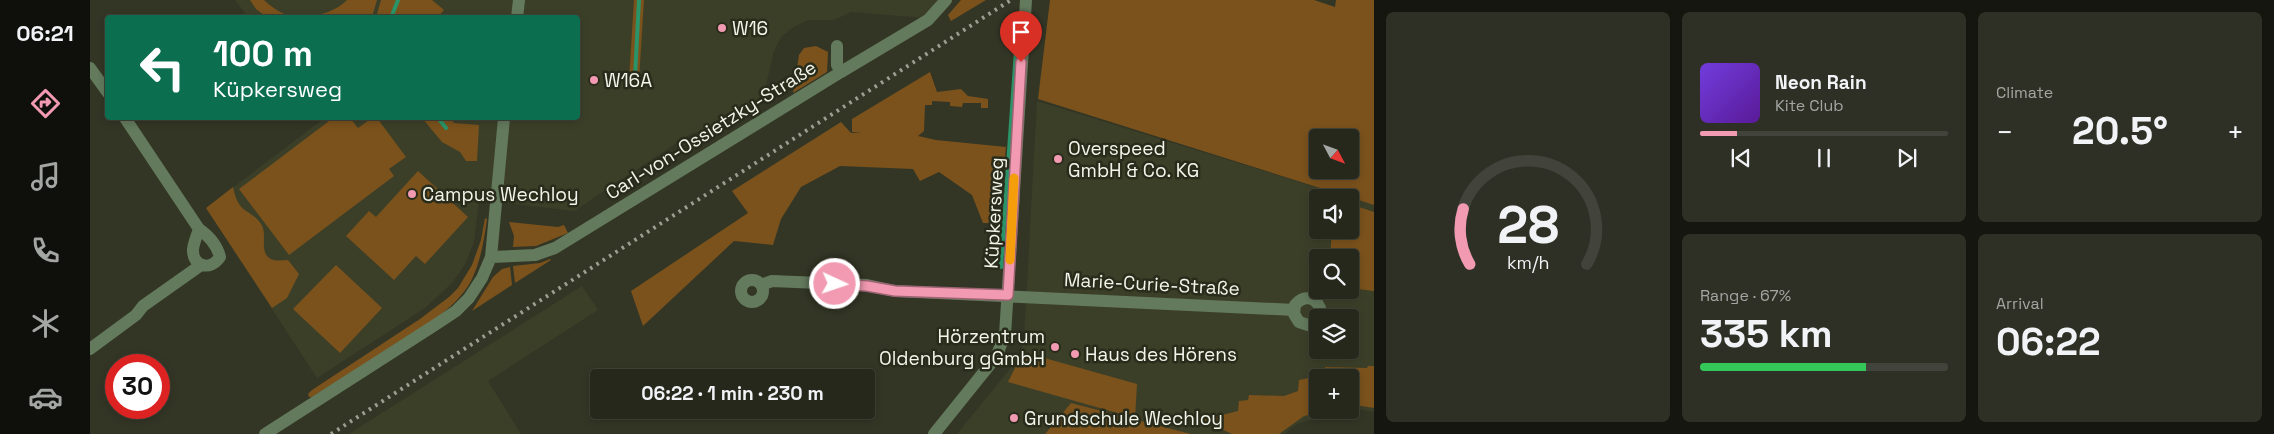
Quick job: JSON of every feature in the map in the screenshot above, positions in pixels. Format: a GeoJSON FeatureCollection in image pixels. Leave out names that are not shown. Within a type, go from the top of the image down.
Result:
{"type":"FeatureCollection","features":[{"type":"Feature","properties":{"kind":"street"},"geometry":{"type":"LineString","coordinates":[[517,15],[519,0]]}},
{"type":"Feature","properties":{"kind":"street","name":"Carl-von-Ossietzky-Straße"},"geometry":{"type":"LineString","coordinates":[[490,257],[535,255],[555,248],[928,20],[946,0]]}},
{"type":"Feature","properties":{"kind":"street","name":"Küpkersweg"},"geometry":{"type":"LineString","coordinates":[[934,434],[996,357],[1006,335],[1026,0]]}},
{"type":"Feature","properties":{"kind":"street","name":"Carl-von-Ossietzky-Straße"},"geometry":{"type":"LineString","coordinates":[[837,46],[837,65],[841,72]]}},
{"type":"Feature","properties":{"kind":"street"},"geometry":{"type":"LineString","coordinates":[[90,68],[105,89]]}},
{"type":"Feature","properties":{"kind":"street"},"geometry":{"type":"LineString","coordinates":[[126,120],[199,229],[207,235],[218,250],[220,257],[211,266],[206,267],[202,265],[194,255],[193,249],[199,229]]}},
{"type":"Feature","properties":{"kind":"street"},"geometry":{"type":"LineString","coordinates":[[265,434],[456,311],[469,298],[478,285],[490,257],[504,120]]}},
{"type":"Feature","properties":{"kind":"street"},"geometry":{"type":"LineString","coordinates":[[90,349],[136,315],[143,306],[202,265]]}},
{"type":"Feature","properties":{"kind":"street","name":"Marie-Curie-Straße"},"geometry":{"type":"LineString","coordinates":[[761,285],[772,281],[867,286],[895,291],[1294,310]]}},
{"type":"Feature","properties":{"kind":"street"},"geometry":{"type":"LineString","coordinates":[[1309,324],[1303,324],[1296,319],[1294,310],[1298,301],[1311,298],[1315,300],[1320,309]]}},
{"type":"Feature","properties":{"kind":"shaded area","name":"Campus Wechloy"},"geometry":{"type":"Polygon","coordinates":[[[235,0],[940,0],[926,18],[851,12],[834,20],[808,20],[794,27],[782,36],[774,51],[765,89],[754,105],[713,127],[690,134],[574,211],[479,200],[474,242],[466,263],[452,283],[425,308],[317,378],[206,208],[322,120],[580,120],[580,15],[246,15],[235,0]]]}},
{"type":"Feature","properties":{"kind":"shaded area"},"geometry":{"type":"Polygon","coordinates":[[[250,0],[264,0],[275,9],[287,15],[264,15],[256,9],[250,0]]]}},
{"type":"Feature","properties":{"kind":"shaded area"},"geometry":{"type":"Polygon","coordinates":[[[347,0],[377,0],[373,15],[319,15],[335,9],[347,0]]]}},
{"type":"Feature","properties":{"kind":"shaded area"},"geometry":{"type":"Polygon","coordinates":[[[381,0],[432,0],[444,10],[440,15],[377,15],[381,0]]]}},
{"type":"Feature","properties":{"kind":"shaded area"},"geometry":{"type":"Polygon","coordinates":[[[634,0],[644,0],[639,80],[629,80],[634,0]]]}},
{"type":"Feature","properties":{"kind":"shaded area"},"geometry":{"type":"Polygon","coordinates":[[[961,0],[986,0],[951,21],[948,15],[961,0]]]}},
{"type":"Feature","properties":{"kind":"shaded area"},"geometry":{"type":"Polygon","coordinates":[[[1050,0],[1314,0],[1335,7],[1336,0],[1374,0],[1374,205],[1359,200],[1359,189],[1323,189],[1038,99],[1050,0]]]}},
{"type":"Feature","properties":{"kind":"shaded area"},"geometry":{"type":"Polygon","coordinates":[[[816,46],[828,52],[827,72],[793,93],[799,55],[804,48],[816,46]]]}},
{"type":"Feature","properties":{"kind":"shaded area"},"geometry":{"type":"Polygon","coordinates":[[[930,72],[937,92],[961,89],[968,96],[988,99],[988,108],[981,108],[981,103],[963,103],[962,107],[950,106],[950,102],[932,101],[932,105],[925,105],[924,131],[918,136],[936,140],[1006,147],[1004,168],[993,167],[990,223],[983,223],[972,195],[939,172],[920,181],[913,169],[840,166],[801,187],[781,219],[773,245],[734,241],[643,326],[631,291],[748,213],[732,191],[841,122],[851,133],[862,133],[852,132],[852,119],[930,72]]]}},
{"type":"Feature","properties":{"kind":"shaded area"},"geometry":{"type":"Polygon","coordinates":[[[1037,101],[1322,189],[1309,189],[1309,239],[1359,239],[1359,201],[1374,205],[1374,412],[1359,410],[1359,369],[1309,369],[1309,419],[1315,419],[1298,423],[1284,434],[1191,434],[1071,403],[1045,434],[957,434],[1018,359],[1024,340],[1037,101]]]}},
{"type":"Feature","properties":{"kind":"shaded area"},"geometry":{"type":"Polygon","coordinates":[[[330,120],[352,120],[358,128],[369,120],[378,120],[406,157],[389,169],[394,176],[289,255],[239,189],[330,120]]]}},
{"type":"Feature","properties":{"kind":"shaded area"},"geometry":{"type":"Polygon","coordinates":[[[424,120],[452,120],[454,123],[479,125],[477,161],[466,161],[460,152],[442,142],[424,120]]]}},
{"type":"Feature","properties":{"kind":"shaded area"},"geometry":{"type":"Polygon","coordinates":[[[418,171],[468,217],[425,264],[416,256],[394,280],[346,236],[369,211],[376,217],[418,171]]]}},
{"type":"Feature","properties":{"kind":"shaded area"},"geometry":{"type":"Polygon","coordinates":[[[233,187],[238,203],[257,219],[263,228],[266,255],[274,260],[288,260],[299,274],[287,298],[272,308],[206,208],[233,187]]]}},
{"type":"Feature","properties":{"kind":"shaded area"},"geometry":{"type":"Polygon","coordinates":[[[1359,207],[1374,212],[1374,291],[1359,289],[1359,249],[1331,249],[1331,239],[1359,239],[1359,207]]]}},
{"type":"Feature","properties":{"kind":"shaded area"},"geometry":{"type":"Polygon","coordinates":[[[485,218],[487,219],[485,235],[477,266],[471,281],[455,302],[423,327],[312,397],[309,397],[308,394],[312,390],[420,319],[458,288],[472,265],[481,240],[485,218]]]}},
{"type":"Feature","properties":{"kind":"shaded area"},"geometry":{"type":"Polygon","coordinates":[[[509,222],[558,227],[564,225],[568,233],[536,246],[513,247],[514,236],[509,222]]]}},
{"type":"Feature","properties":{"kind":"shaded area"},"geometry":{"type":"Polygon","coordinates":[[[550,259],[515,283],[513,266],[540,263],[550,259]]]}},
{"type":"Feature","properties":{"kind":"shaded area"},"geometry":{"type":"Polygon","coordinates":[[[336,265],[382,308],[340,353],[293,309],[336,265]]]}},
{"type":"Feature","properties":{"kind":"shaded area"},"geometry":{"type":"Polygon","coordinates":[[[510,267],[512,285],[472,311],[493,277],[502,269],[510,267]]]}},
{"type":"Feature","properties":{"kind":"shaded area"},"geometry":{"type":"Polygon","coordinates":[[[582,286],[598,310],[488,381],[521,434],[349,434],[582,286]]]}},
{"type":"Feature","properties":{"kind":"shaded area"},"geometry":{"type":"Polygon","coordinates":[[[1023,352],[1137,384],[1135,418],[1008,382],[1023,352]]]}},
{"type":"Feature","properties":{"kind":"shaded area"},"geometry":{"type":"Polygon","coordinates":[[[1368,366],[1374,366],[1374,408],[1359,406],[1359,369],[1325,369],[1325,367],[1367,368],[1368,366]]]}},
{"type":"Feature","properties":{"kind":"shaded area"},"geometry":{"type":"Polygon","coordinates":[[[1309,378],[1309,415],[1304,416],[1279,434],[1232,434],[1202,420],[1238,411],[1239,401],[1248,400],[1249,395],[1284,396],[1298,391],[1299,380],[1309,378]]]}},
{"type":"Feature","properties":{"kind":"shaded area"},"geometry":{"type":"Polygon","coordinates":[[[1071,403],[1191,434],[1045,434],[1071,403]]]}},
{"type":"Feature","properties":{"kind":"waterway"},"geometry":{"type":"LineString","coordinates":[[392,15],[398,0]]}},
{"type":"Feature","properties":{"kind":"waterway"},"geometry":{"type":"LineString","coordinates":[[635,77],[639,0]]}},
{"type":"Feature","properties":{"kind":"waterway"},"geometry":{"type":"LineString","coordinates":[[1001,267],[1018,21]]}},
{"type":"Feature","properties":{"kind":"waterway"},"geometry":{"type":"LineString","coordinates":[[440,120],[446,128]]}},
{"type":"Feature","properties":{"kind":"railway"},"geometry":{"type":"LineString","coordinates":[[331,434],[1011,0]]}},
{"type":"Feature","properties":{"kind":"slow traffic"},"geometry":{"type":"LineString","coordinates":[[1010,260],[1014,178]]}},
{"type":"Feature","properties":{"kind":"place","name":"W16"},"geometry":{"type":"Point","coordinates":[722,28]}},
{"type":"Feature","properties":{"kind":"place","name":"W16A"},"geometry":{"type":"Point","coordinates":[594,80]}},
{"type":"Feature","properties":{"kind":"place","name":"Overspeed GmbH & Co. KG"},"geometry":{"type":"Point","coordinates":[1058,159]}},
{"type":"Feature","properties":{"kind":"place","name":"Campus Wechloy"},"geometry":{"type":"Point","coordinates":[412,194]}},
{"type":"Feature","properties":{"kind":"place","name":"Hörzentrum Oldenburg gGmbH"},"geometry":{"type":"Point","coordinates":[1055,347]}},
{"type":"Feature","properties":{"kind":"place","name":"Haus des Hörens"},"geometry":{"type":"Point","coordinates":[1075,354]}},
{"type":"Feature","properties":{"kind":"place","name":"Grundschule Wechloy"},"geometry":{"type":"Point","coordinates":[1014,418]}},
{"type":"Feature","properties":{"kind":"route"},"geometry":{"type":"LineString","coordinates":[[835,284],[867,286],[895,291],[1008,295],[1021,62]]}}]}
